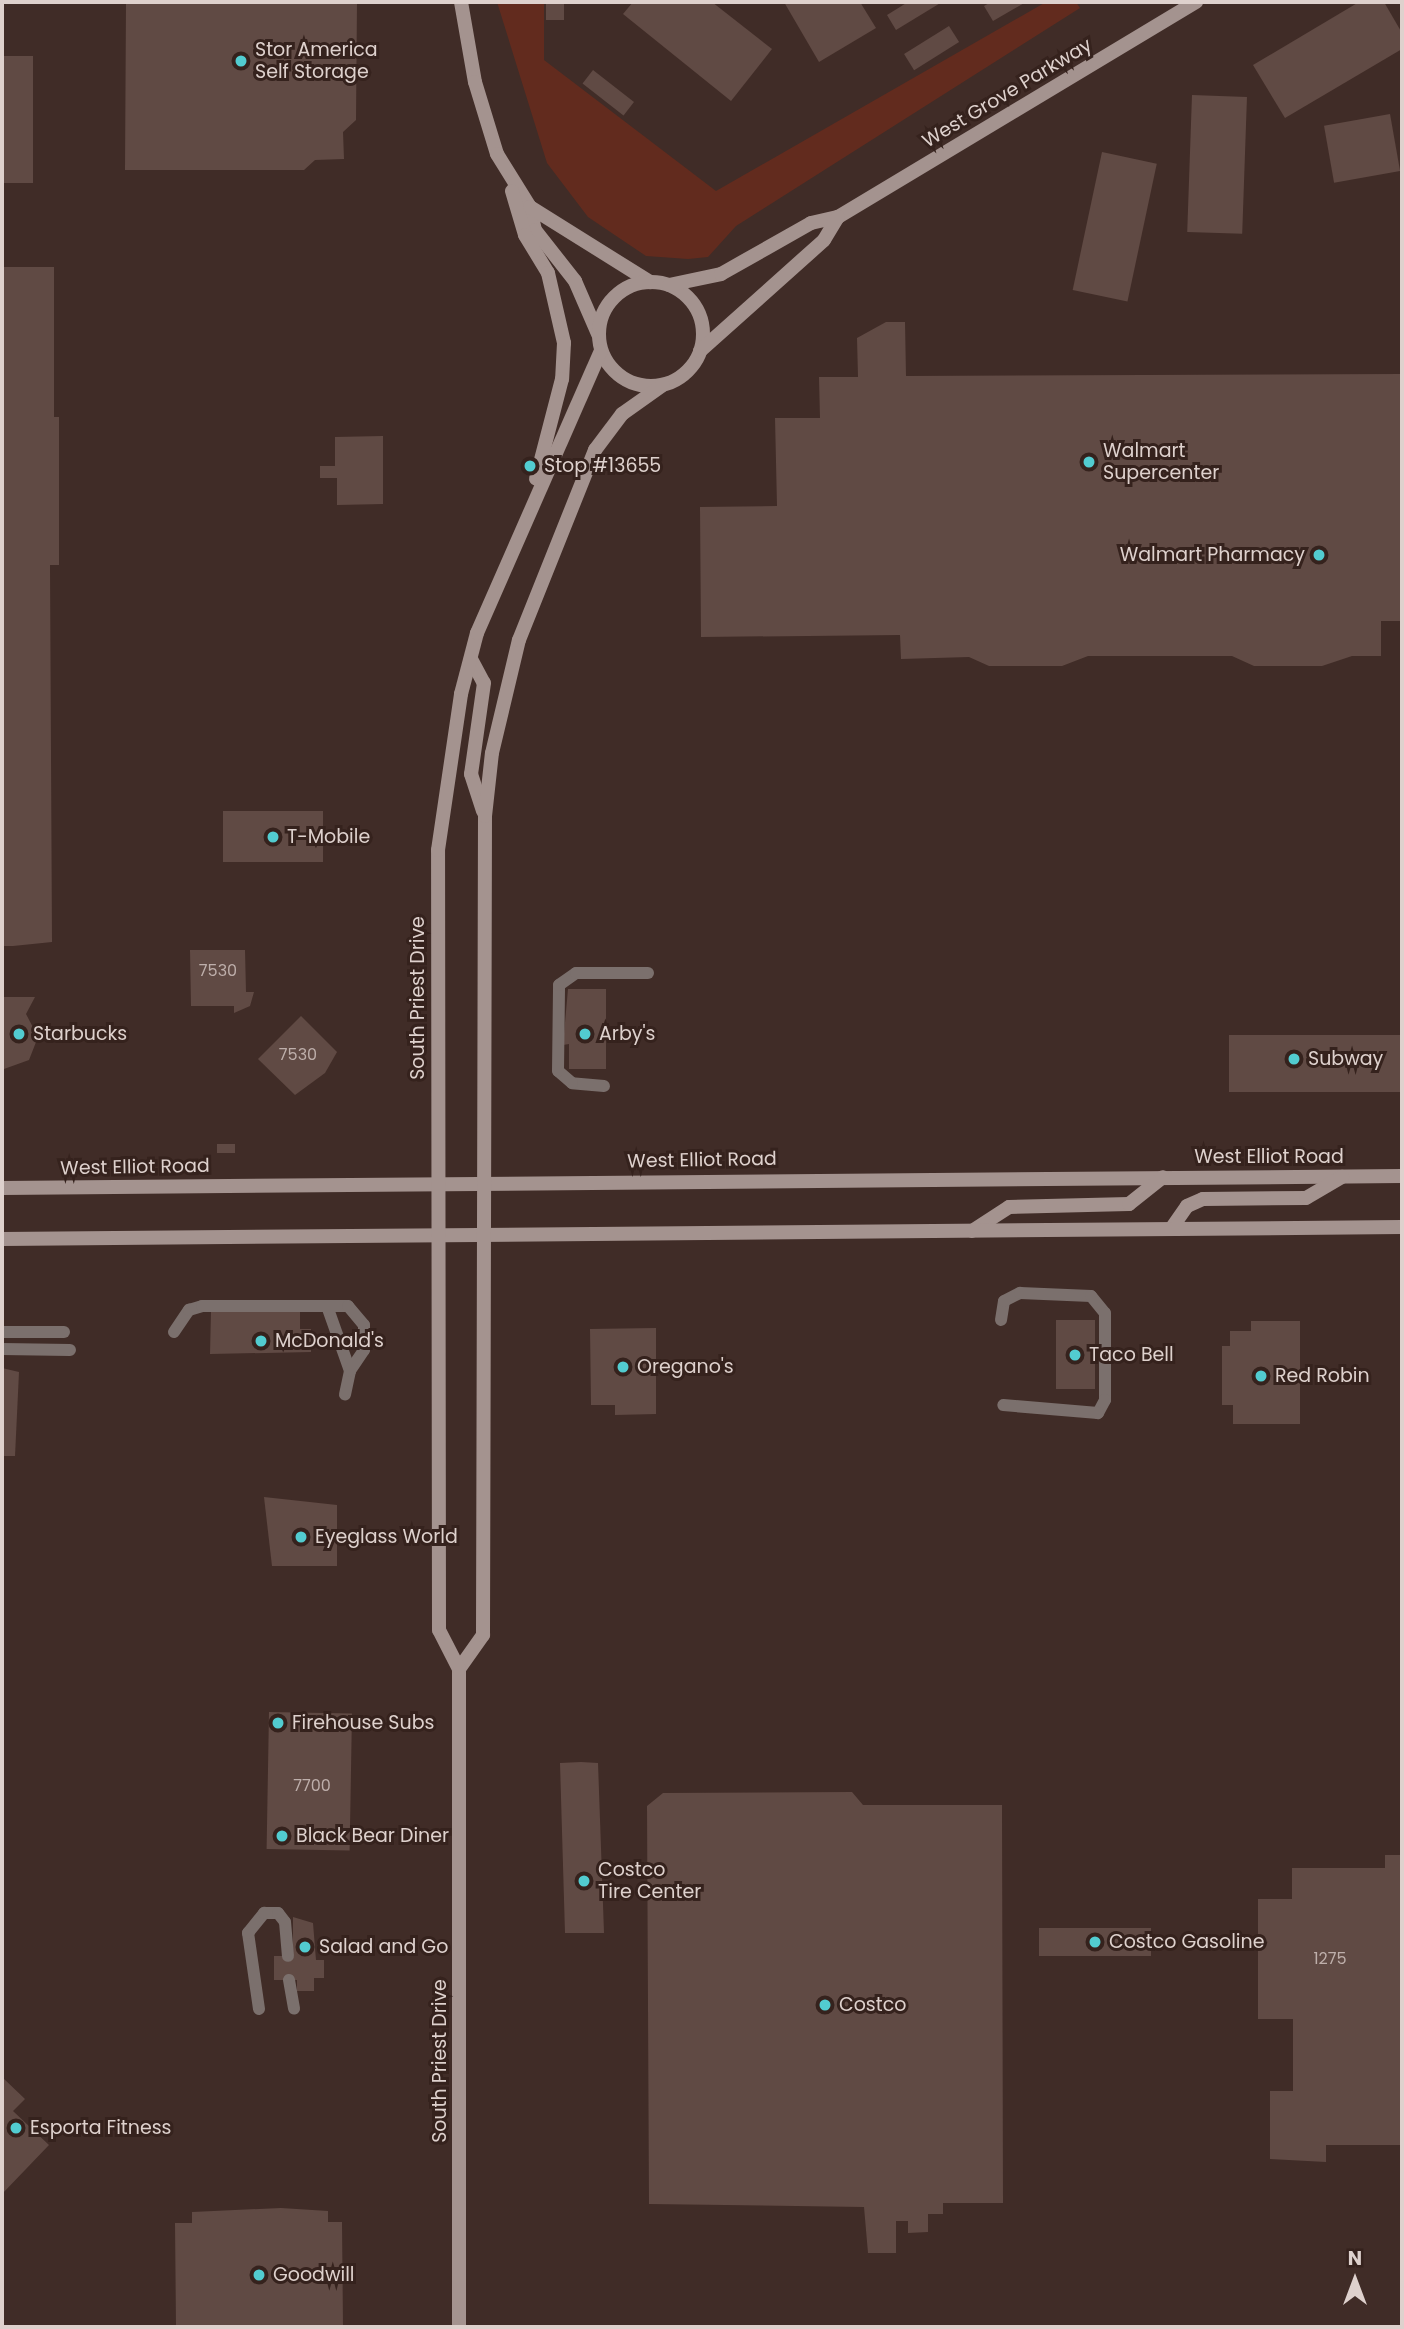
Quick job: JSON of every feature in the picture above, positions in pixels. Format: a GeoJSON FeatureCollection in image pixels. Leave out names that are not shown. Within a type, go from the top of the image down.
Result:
{"type":"FeatureCollection","features":[{"type":"Feature","properties":{"kind":"main road"},"geometry":{"type":"LineString","coordinates":[[461,2],[475,82],[509,179],[525,235],[548,273],[564,343],[562,379],[527,517]]}},
{"type":"Feature","properties":{"kind":"main road","name":"West Grove Parkway"},"geometry":{"type":"LineString","coordinates":[[669,285],[721,274],[811,223],[838,217],[1196,2]]}},
{"type":"Feature","properties":{"kind":"main road"},"geometry":{"type":"LineString","coordinates":[[509,179],[530,207],[650,282]]}},
{"type":"Feature","properties":{"kind":"main road"},"geometry":{"type":"LineString","coordinates":[[530,207],[535,230],[575,281],[598,334],[601,351],[619,376],[663,385]]}},
{"type":"Feature","properties":{"kind":"main road","name":"West Grove Parkway"},"geometry":{"type":"LineString","coordinates":[[700,351],[824,240],[838,217]]}},
{"type":"Feature","properties":{"kind":"main road"},"geometry":{"type":"LineString","coordinates":[[459,1670],[483,1634],[485,816],[498,720],[519,640],[595,450],[622,414],[663,385],[679,378],[700,351],[698,312],[669,285],[650,282],[634,285],[608,304],[598,334]]}},
{"type":"Feature","properties":{"kind":"main road","name":"South Priest Drive"},"geometry":{"type":"LineString","coordinates":[[460,2327],[459,1670],[439,1630],[439,850],[471,659],[527,517],[601,351]]}},
{"type":"Feature","properties":{"kind":"main road"},"geometry":{"type":"LineString","coordinates":[[471,659],[484,683],[471,774],[485,816]]}},
{"type":"Feature","properties":{"kind":"main road"},"geometry":{"type":"LineString","coordinates":[[1171,1229],[1187,1206],[1203,1199],[1306,1198],[1343,1176]]}},
{"type":"Feature","properties":{"kind":"main road","name":"West Elliot Road"},"geometry":{"type":"LineString","coordinates":[[2,1188],[438,1182],[1402,1176]]}},
{"type":"Feature","properties":{"kind":"main road"},"geometry":{"type":"LineString","coordinates":[[972,1231],[1009,1207],[1129,1204],[1163,1177]]}},
{"type":"Feature","properties":{"kind":"main road"},"geometry":{"type":"LineString","coordinates":[[2,1239],[1402,1227]]}},
{"type":"Feature","properties":{"kind":"lane"},"geometry":{"type":"LineString","coordinates":[[604,1086],[572,1083],[558,1071],[559,985],[576,973],[648,974]]}},
{"type":"Feature","properties":{"kind":"lane"},"geometry":{"type":"LineString","coordinates":[[1001,1320],[1004,1301],[1020,1293],[1091,1296],[1105,1313],[1105,1400],[1098,1413],[1003,1405]]}},
{"type":"Feature","properties":{"kind":"lane"},"geometry":{"type":"LineString","coordinates":[[174,1332],[189,1310],[202,1306],[348,1306],[364,1325],[364,1350],[350,1371],[345,1394]]}},
{"type":"Feature","properties":{"kind":"lane"},"geometry":{"type":"LineString","coordinates":[[327,1306],[350,1371]]}},
{"type":"Feature","properties":{"kind":"lane"},"geometry":{"type":"LineString","coordinates":[[2,1332],[64,1332]]}},
{"type":"Feature","properties":{"kind":"lane"},"geometry":{"type":"LineString","coordinates":[[2,1349],[70,1350]]}},
{"type":"Feature","properties":{"kind":"lane"},"geometry":{"type":"LineString","coordinates":[[259,2009],[248,1933],[256,1918],[278,1913],[288,1935],[288,1956]]}},
{"type":"Feature","properties":{"kind":"lane"},"geometry":{"type":"LineString","coordinates":[[289,1980],[294,2009]]}},
{"type":"Feature","properties":{"kind":"shaded area"},"geometry":{"type":"Polygon","coordinates":[[[497,2],[544,2],[544,60],[716,191],[1046,2],[1076,2],[1080,8],[736,226],[708,257],[688,259],[646,256],[588,217],[547,163],[497,2]]]}},
{"type":"Feature","properties":{"kind":"building","name":"Stor America Self Storage"},"geometry":{"type":"Polygon","coordinates":[[[126,2],[357,2],[356,120],[343,132],[344,159],[315,160],[304,170],[125,170],[126,2]]]}},
{"type":"Feature","properties":{"kind":"building"},"geometry":{"type":"Polygon","coordinates":[[[546,2],[564,2],[564,20],[546,20],[546,2]]]}},
{"type":"Feature","properties":{"kind":"building"},"geometry":{"type":"Polygon","coordinates":[[[633,2],[712,2],[772,49],[731,101],[623,14],[633,2]]]}},
{"type":"Feature","properties":{"kind":"building"},"geometry":{"type":"Polygon","coordinates":[[[784,2],[860,2],[876,28],[819,62],[784,2]]]}},
{"type":"Feature","properties":{"kind":"building"},"geometry":{"type":"Polygon","coordinates":[[[908,2],[942,2],[896,30],[887,15],[908,2]]]}},
{"type":"Feature","properties":{"kind":"building"},"geometry":{"type":"Polygon","coordinates":[[[991,2],[1026,2],[993,21],[984,6],[991,2]]]}},
{"type":"Feature","properties":{"kind":"building"},"geometry":{"type":"Polygon","coordinates":[[[1359,2],[1384,2],[1402,33],[1402,49],[1285,118],[1253,65],[1359,2]]]}},
{"type":"Feature","properties":{"kind":"building"},"geometry":{"type":"Polygon","coordinates":[[[949,26],[959,42],[914,70],[904,54],[949,26]]]}},
{"type":"Feature","properties":{"kind":"building"},"geometry":{"type":"Polygon","coordinates":[[[2,56],[33,56],[33,183],[2,183],[2,56]]]}},
{"type":"Feature","properties":{"kind":"building"},"geometry":{"type":"Polygon","coordinates":[[[593,70],[634,102],[624,115],[583,83],[593,70]]]}},
{"type":"Feature","properties":{"kind":"building"},"geometry":{"type":"Polygon","coordinates":[[[1192,95],[1247,97],[1242,234],[1187,232],[1192,95]]]}},
{"type":"Feature","properties":{"kind":"building"},"geometry":{"type":"Polygon","coordinates":[[[1390,114],[1400,171],[1334,183],[1324,126],[1390,114]]]}},
{"type":"Feature","properties":{"kind":"building"},"geometry":{"type":"Polygon","coordinates":[[[1102,152],[1157,164],[1127,302],[1073,290],[1102,152]]]}},
{"type":"Feature","properties":{"kind":"building"},"geometry":{"type":"Polygon","coordinates":[[[2,267],[54,267],[54,417],[59,417],[59,565],[50,565],[52,942],[13,946],[2,946],[2,267]]]}},
{"type":"Feature","properties":{"kind":"building","name":"Walmart Supercenter"},"geometry":{"type":"Polygon","coordinates":[[[886,322],[905,322],[906,376],[1402,374],[1402,621],[1381,621],[1381,656],[1352,656],[1322,666],[1254,666],[1232,656],[1088,656],[1062,666],[989,666],[969,657],[901,659],[900,635],[701,637],[700,507],[777,506],[775,418],[820,418],[819,377],[858,377],[857,338],[886,322]]]}},
{"type":"Feature","properties":{"kind":"building"},"geometry":{"type":"Polygon","coordinates":[[[383,436],[383,504],[337,505],[337,478],[320,478],[320,466],[335,466],[335,437],[383,436]]]}},
{"type":"Feature","properties":{"kind":"building","name":"T-Mobile"},"geometry":{"type":"Polygon","coordinates":[[[223,811],[323,811],[323,862],[223,862],[223,811]]]}},
{"type":"Feature","properties":{"kind":"building"},"geometry":{"type":"Polygon","coordinates":[[[190,950],[245,950],[246,992],[254,992],[250,1006],[234,1013],[234,1006],[191,1006],[190,950]]]}},
{"type":"Feature","properties":{"kind":"building","name":"Arby's"},"geometry":{"type":"Polygon","coordinates":[[[568,989],[606,989],[606,1069],[569,1069],[569,1044],[563,1045],[568,989]]]}},
{"type":"Feature","properties":{"kind":"building","name":"Starbucks"},"geometry":{"type":"Polygon","coordinates":[[[2,997],[35,997],[26,1014],[38,1037],[29,1060],[4,1069],[2,997]]]}},
{"type":"Feature","properties":{"kind":"building"},"geometry":{"type":"Polygon","coordinates":[[[301,1016],[337,1052],[325,1073],[295,1095],[258,1059],[301,1016]]]}},
{"type":"Feature","properties":{"kind":"building"},"geometry":{"type":"Polygon","coordinates":[[[1229,1035],[1402,1035],[1402,1092],[1229,1092],[1229,1035]]]}},
{"type":"Feature","properties":{"kind":"building"},"geometry":{"type":"Polygon","coordinates":[[[217,1144],[235,1144],[235,1153],[217,1153],[217,1144]]]}},
{"type":"Feature","properties":{"kind":"building","name":"McDonald's"},"geometry":{"type":"Polygon","coordinates":[[[300,1310],[300,1329],[311,1329],[311,1352],[210,1354],[211,1311],[300,1310]]]}},
{"type":"Feature","properties":{"kind":"building"},"geometry":{"type":"Polygon","coordinates":[[[1056,1320],[1095,1320],[1095,1389],[1056,1389],[1056,1320]]]}},
{"type":"Feature","properties":{"kind":"building","name":"Red Robin"},"geometry":{"type":"Polygon","coordinates":[[[1251,1321],[1300,1321],[1300,1424],[1233,1424],[1233,1405],[1222,1405],[1222,1346],[1230,1346],[1230,1331],[1251,1331],[1251,1321]]]}},
{"type":"Feature","properties":{"kind":"building","name":"Oregano's"},"geometry":{"type":"Polygon","coordinates":[[[656,1328],[656,1414],[615,1415],[615,1405],[591,1405],[590,1329],[656,1328]]]}},
{"type":"Feature","properties":{"kind":"building"},"geometry":{"type":"Polygon","coordinates":[[[2,1368],[19,1372],[15,1456],[2,1456],[2,1368]]]}},
{"type":"Feature","properties":{"kind":"building","name":"Eyeglass World"},"geometry":{"type":"Polygon","coordinates":[[[264,1497],[337,1505],[337,1566],[272,1566],[264,1497]]]}},
{"type":"Feature","properties":{"kind":"building"},"geometry":{"type":"Polygon","coordinates":[[[269,1712],[352,1713],[350,1850],[267,1849],[269,1712]]]}},
{"type":"Feature","properties":{"kind":"building","name":"Costco Tire Center"},"geometry":{"type":"Polygon","coordinates":[[[560,1763],[598,1763],[604,1933],[565,1933],[560,1763]]]}},
{"type":"Feature","properties":{"kind":"building","name":"Costco"},"geometry":{"type":"Polygon","coordinates":[[[852,1792],[863,1805],[1002,1805],[1003,2203],[943,2203],[943,2214],[928,2214],[928,2232],[908,2233],[908,2221],[896,2221],[896,2253],[868,2253],[864,2207],[649,2204],[647,1806],[663,1793],[852,1792]]]}},
{"type":"Feature","properties":{"kind":"building"},"geometry":{"type":"Polygon","coordinates":[[[1385,1855],[1402,1855],[1402,2145],[1326,2145],[1326,2162],[1270,2159],[1270,2091],[1293,2091],[1293,2019],[1258,2019],[1258,1899],[1292,1899],[1292,1868],[1385,1868],[1385,1855]]]}},
{"type":"Feature","properties":{"kind":"building","name":"Salad and Go"},"geometry":{"type":"Polygon","coordinates":[[[293,1917],[313,1923],[316,1960],[324,1960],[324,1978],[314,1978],[314,1991],[297,1991],[297,1980],[274,1980],[274,1956],[293,1956],[293,1917]]]}},
{"type":"Feature","properties":{"kind":"building","name":"Costco Gasoline"},"geometry":{"type":"Polygon","coordinates":[[[1039,1928],[1151,1928],[1151,1956],[1039,1956],[1039,1928]]]}},
{"type":"Feature","properties":{"kind":"building","name":"Esporta Fitness"},"geometry":{"type":"Polygon","coordinates":[[[2,2077],[25,2099],[13,2111],[49,2145],[2,2194],[2,2077]]]}},
{"type":"Feature","properties":{"kind":"building","name":"Goodwill"},"geometry":{"type":"Polygon","coordinates":[[[281,2208],[328,2211],[328,2222],[342,2222],[343,2327],[176,2327],[175,2223],[192,2223],[192,2212],[281,2208]]]}},
{"type":"Feature","properties":{"kind":"place","name":"Stor America Self Storage"},"geometry":{"type":"Point","coordinates":[241,61]}},
{"type":"Feature","properties":{"kind":"place","name":"Walmart Supercenter"},"geometry":{"type":"Point","coordinates":[1089,462]}},
{"type":"Feature","properties":{"kind":"place","name":"Stop #13655"},"geometry":{"type":"Point","coordinates":[530,466]}},
{"type":"Feature","properties":{"kind":"place","name":"Walmart Pharmacy"},"geometry":{"type":"Point","coordinates":[1319,555]}},
{"type":"Feature","properties":{"kind":"place","name":"T-Mobile"},"geometry":{"type":"Point","coordinates":[273,837]}},
{"type":"Feature","properties":{"kind":"place","name":"Starbucks"},"geometry":{"type":"Point","coordinates":[19,1034]}},
{"type":"Feature","properties":{"kind":"place","name":"Arby's"},"geometry":{"type":"Point","coordinates":[585,1034]}},
{"type":"Feature","properties":{"kind":"place","name":"Subway"},"geometry":{"type":"Point","coordinates":[1294,1059]}},
{"type":"Feature","properties":{"kind":"place","name":"McDonald's"},"geometry":{"type":"Point","coordinates":[261,1341]}},
{"type":"Feature","properties":{"kind":"place","name":"Taco Bell"},"geometry":{"type":"Point","coordinates":[1075,1355]}},
{"type":"Feature","properties":{"kind":"place","name":"Oregano's"},"geometry":{"type":"Point","coordinates":[623,1367]}},
{"type":"Feature","properties":{"kind":"place","name":"Red Robin"},"geometry":{"type":"Point","coordinates":[1261,1376]}},
{"type":"Feature","properties":{"kind":"place","name":"Eyeglass World"},"geometry":{"type":"Point","coordinates":[301,1537]}},
{"type":"Feature","properties":{"kind":"place","name":"Firehouse Subs"},"geometry":{"type":"Point","coordinates":[278,1723]}},
{"type":"Feature","properties":{"kind":"place","name":"Black Bear Diner"},"geometry":{"type":"Point","coordinates":[282,1836]}},
{"type":"Feature","properties":{"kind":"place","name":"Costco Tire Center"},"geometry":{"type":"Point","coordinates":[584,1881]}},
{"type":"Feature","properties":{"kind":"place","name":"Costco Gasoline"},"geometry":{"type":"Point","coordinates":[1095,1942]}},
{"type":"Feature","properties":{"kind":"place","name":"Salad and Go"},"geometry":{"type":"Point","coordinates":[305,1947]}},
{"type":"Feature","properties":{"kind":"place","name":"Costco"},"geometry":{"type":"Point","coordinates":[825,2005]}},
{"type":"Feature","properties":{"kind":"place","name":"Esporta Fitness"},"geometry":{"type":"Point","coordinates":[16,2128]}},
{"type":"Feature","properties":{"kind":"place","name":"Goodwill"},"geometry":{"type":"Point","coordinates":[259,2275]}}]}
